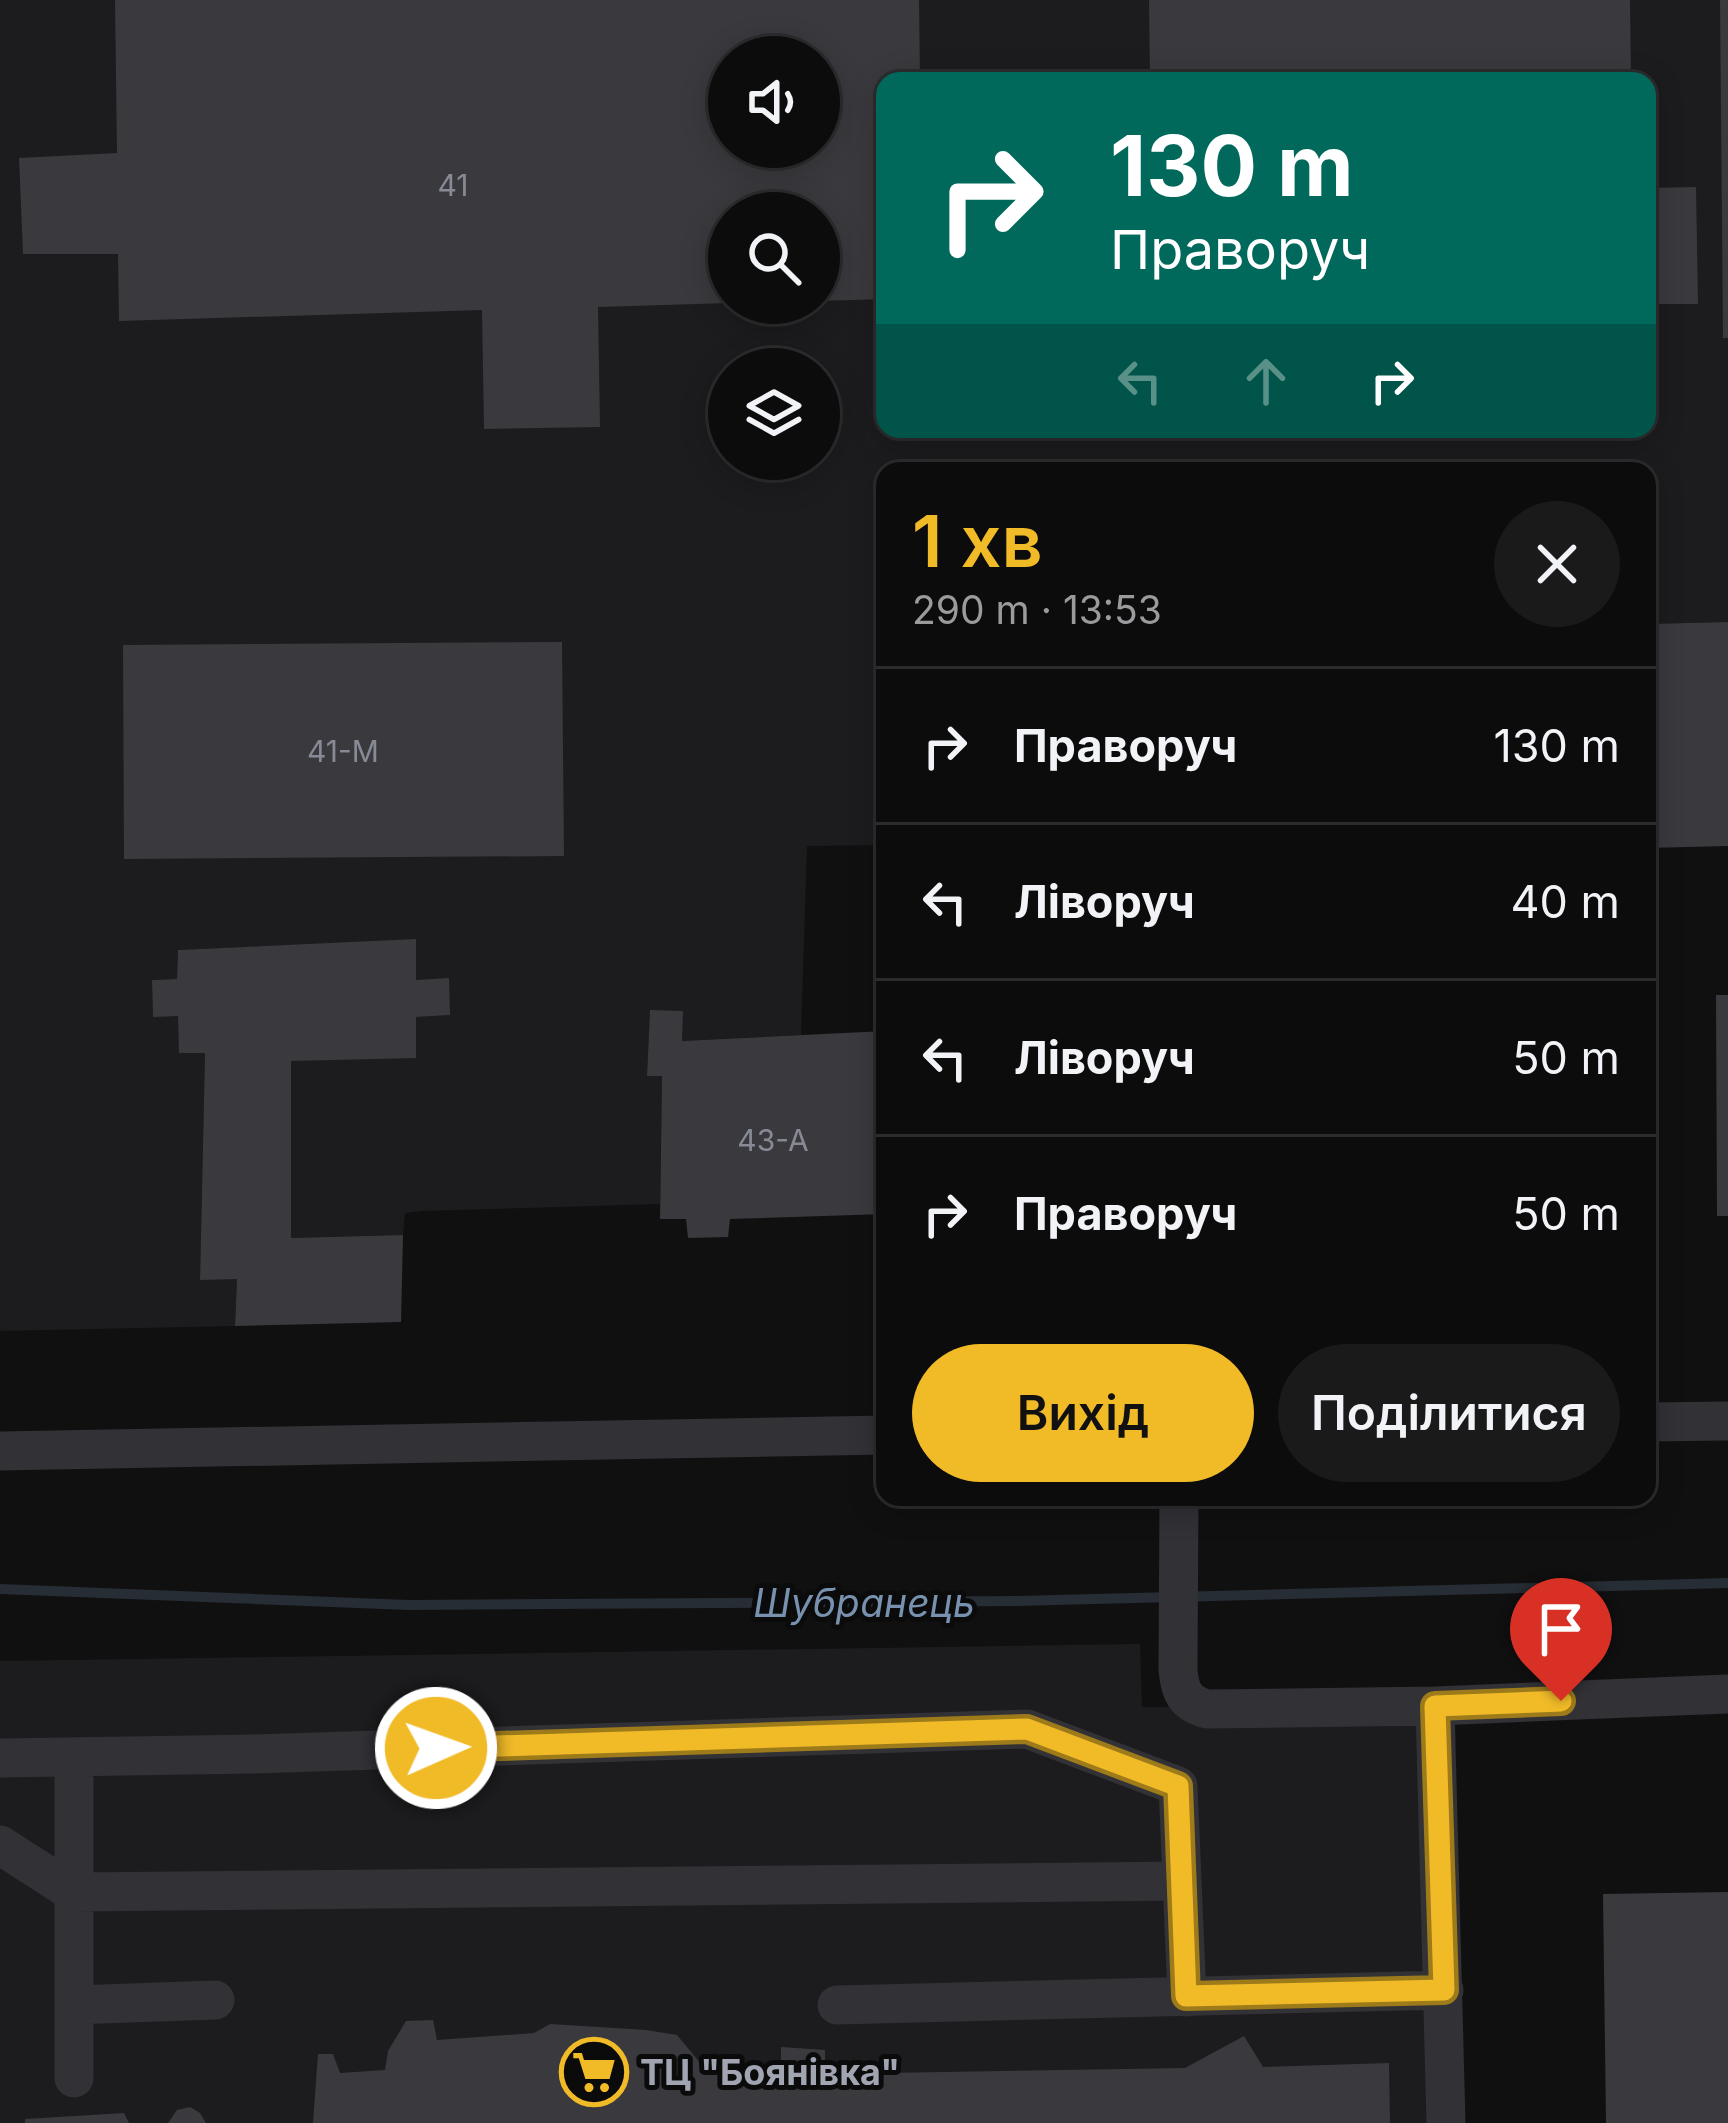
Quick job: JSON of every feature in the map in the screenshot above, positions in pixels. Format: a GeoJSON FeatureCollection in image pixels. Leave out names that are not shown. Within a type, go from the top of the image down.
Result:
{"type":"FeatureCollection","features":[{"type":"Feature","properties":{"kind":"street"},"geometry":{"type":"LineString","coordinates":[[1656,1422],[1728,1420]]}},
{"type":"Feature","properties":{"kind":"street"},"geometry":{"type":"LineString","coordinates":[[0,1450],[876,1435]]}},
{"type":"Feature","properties":{"kind":"street"},"geometry":{"type":"LineString","coordinates":[[1179,1506],[1177,1654],[1182,1695],[1193,1706],[1435,1706],[1728,1694]]}},
{"type":"Feature","properties":{"kind":"street"},"geometry":{"type":"LineString","coordinates":[[1435,1706],[1446,2123]]}},
{"type":"Feature","properties":{"kind":"street"},"geometry":{"type":"LineString","coordinates":[[0,1758],[1027,1729],[1178,1786],[1186,1996]]}},
{"type":"Feature","properties":{"kind":"street"},"geometry":{"type":"LineString","coordinates":[[74,1758],[74,2078]]}},
{"type":"Feature","properties":{"kind":"street"},"geometry":{"type":"LineString","coordinates":[[0,1844],[73,1892],[1182,1881]]}},
{"type":"Feature","properties":{"kind":"street"},"geometry":{"type":"LineString","coordinates":[[837,2005],[1444,1990]]}},
{"type":"Feature","properties":{"kind":"street"},"geometry":{"type":"LineString","coordinates":[[74,2005],[215,2000]]}},
{"type":"Feature","properties":{"kind":"shaded area"},"geometry":{"type":"Polygon","coordinates":[[[0,0],[1728,0],[1728,622],[1656,624],[1656,462],[876,462],[876,845],[807,846],[801,1035],[682,1041],[650,1010],[647,1075],[662,1076],[660,1204],[423,1211],[405,1213],[403,1235],[291,1238],[291,1061],[416,1057],[416,1017],[449,1015],[449,979],[416,980],[415,940],[178,950],[177,979],[152,980],[153,1016],[178,1016],[180,1053],[205,1053],[200,1279],[237,1279],[235,1326],[0,1331],[0,0]]]}},
{"type":"Feature","properties":{"kind":"shaded area"},"geometry":{"type":"Polygon","coordinates":[[[1140,1644],[1142,1707],[1435,1706],[1446,2123],[0,2123],[0,1661],[1140,1644]]]}},
{"type":"Feature","properties":{"kind":"building"},"geometry":{"type":"Polygon","coordinates":[[[115,0],[919,0],[920,72],[876,72],[876,299],[840,300],[840,192],[708,192],[708,304],[598,307],[600,427],[484,429],[482,310],[119,321],[118,254],[23,254],[19,158],[117,153],[115,0]]]}},
{"type":"Feature","properties":{"kind":"building"},"geometry":{"type":"Polygon","coordinates":[[[1149,0],[1630,0],[1631,72],[1150,72],[1149,0]]]}},
{"type":"Feature","properties":{"kind":"building"},"geometry":{"type":"Polygon","coordinates":[[[1720,0],[1728,0],[1728,338],[1723,338],[1720,0]]]}},
{"type":"Feature","properties":{"kind":"building"},"geometry":{"type":"Polygon","coordinates":[[[1696,187],[1698,304],[1656,304],[1656,188],[1696,187]]]}},
{"type":"Feature","properties":{"kind":"building"},"geometry":{"type":"Polygon","coordinates":[[[1728,622],[1728,846],[1656,848],[1656,624],[1728,622]]]}},
{"type":"Feature","properties":{"kind":"building"},"geometry":{"type":"Polygon","coordinates":[[[562,642],[564,856],[124,859],[123,645],[562,642]]]}},
{"type":"Feature","properties":{"kind":"building"},"geometry":{"type":"Polygon","coordinates":[[[416,939],[416,980],[449,978],[450,1015],[416,1017],[416,1058],[291,1061],[291,1238],[403,1235],[401,1322],[235,1326],[237,1279],[200,1280],[205,1053],[179,1053],[178,1016],[153,1017],[152,980],[177,979],[178,950],[416,939]]]}},
{"type":"Feature","properties":{"kind":"building"},"geometry":{"type":"Polygon","coordinates":[[[1716,995],[1728,995],[1728,1216],[1717,1216],[1716,995]]]}},
{"type":"Feature","properties":{"kind":"building"},"geometry":{"type":"Polygon","coordinates":[[[650,1010],[683,1011],[682,1041],[876,1031],[876,1214],[730,1219],[728,1237],[688,1238],[686,1219],[660,1219],[662,1076],[647,1076],[650,1010]]]}},
{"type":"Feature","properties":{"kind":"building"},"geometry":{"type":"Polygon","coordinates":[[[1728,1892],[1728,2123],[1606,2123],[1603,1894],[1728,1892]]]}},
{"type":"Feature","properties":{"kind":"building","name":"ТЦ \"Боянівка\""},"geometry":{"type":"Polygon","coordinates":[[[433,2020],[437,2040],[534,2033],[550,2024],[677,2035],[702,2065],[781,2064],[781,2047],[825,2050],[825,2074],[1185,2068],[1244,2036],[1263,2067],[1389,2063],[1390,2123],[313,2123],[318,2054],[333,2054],[340,2073],[385,2070],[388,2051],[406,2021],[433,2020]]]}},
{"type":"Feature","properties":{"kind":"building"},"geometry":{"type":"Polygon","coordinates":[[[190,2107],[206,2123],[168,2123],[177,2110],[190,2107]]]}},
{"type":"Feature","properties":{"kind":"building"},"geometry":{"type":"Polygon","coordinates":[[[124,2113],[129,2123],[25,2123],[25,2119],[124,2113]]]}},
{"type":"Feature","properties":{"kind":"waterway","name":"Шубранець"},"geometry":{"type":"LineString","coordinates":[[0,1589],[409,1605],[1015,1601],[1728,1583]]}},
{"type":"Feature","properties":{"kind":"place","name":"ТЦ \"Боянівка\""},"geometry":{"type":"Point","coordinates":[594,2072]}},
{"type":"Feature","properties":{"kind":"route"},"geometry":{"type":"LineString","coordinates":[[436,1748],[1027,1729],[1178,1786],[1186,1996],[1444,1990],[1435,1706],[1561,1701]]}}]}
